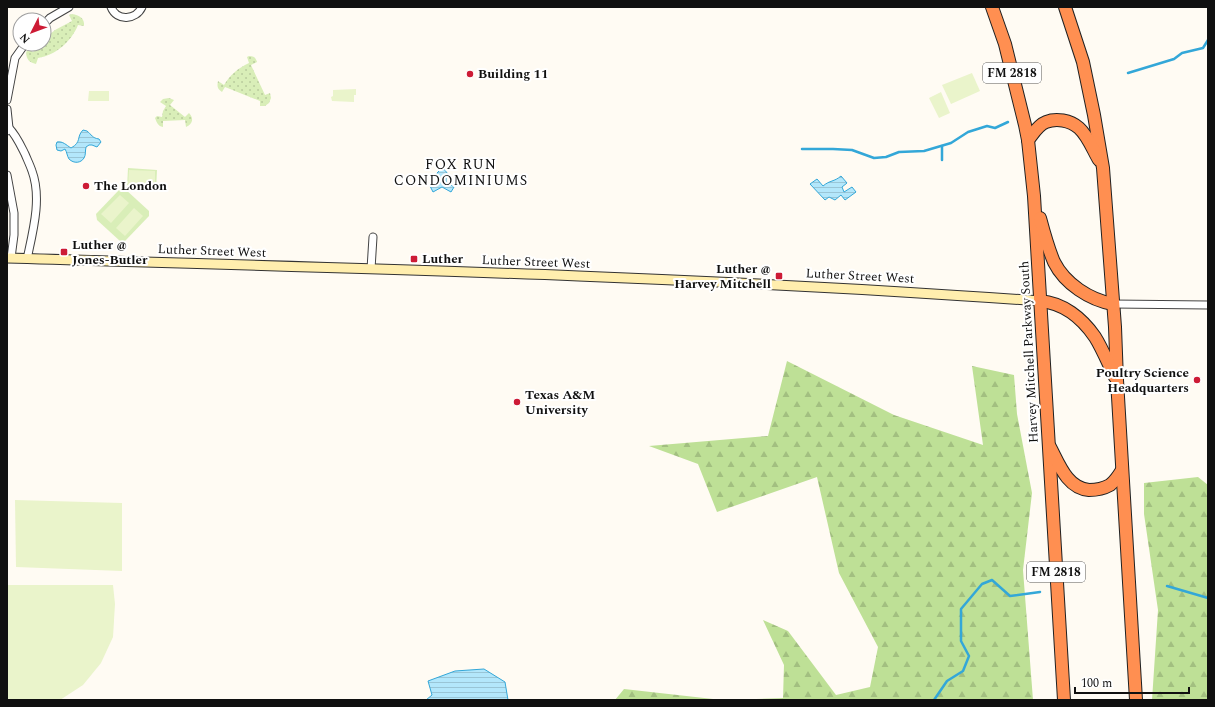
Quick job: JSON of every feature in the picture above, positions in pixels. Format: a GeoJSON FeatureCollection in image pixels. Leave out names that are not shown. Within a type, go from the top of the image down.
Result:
{"type":"FeatureCollection","features":[{"type":"Feature","properties":{"kind":"highway","name":"Harvey Mitchell Parkway South"},"geometry":{"type":"LineString","coordinates":[[992,7],[1003,37],[1016,84],[1028,140],[1034,196],[1064,700]]}},
{"type":"Feature","properties":{"kind":"highway"},"geometry":{"type":"LineString","coordinates":[[1066,7],[1083,62],[1103,168],[1113,304],[1136,700]]}},
{"type":"Feature","properties":{"kind":"highway"},"geometry":{"type":"LineString","coordinates":[[1028,140],[1037,128],[1046,122],[1057,120],[1068,122],[1079,128],[1103,168]]}},
{"type":"Feature","properties":{"kind":"highway"},"geometry":{"type":"LineString","coordinates":[[1034,196],[1055,264],[1064,276],[1085,295],[1101,302],[1113,304]]}},
{"type":"Feature","properties":{"kind":"highway"},"geometry":{"type":"LineString","coordinates":[[1040,301],[1058,304],[1074,314],[1084,323],[1096,338],[1117,380]]}},
{"type":"Feature","properties":{"kind":"highway"},"geometry":{"type":"LineString","coordinates":[[1048,445],[1068,478],[1075,485],[1085,489],[1101,489],[1111,484],[1122,470]]}},
{"type":"Feature","properties":{"kind":"street"},"geometry":{"type":"LineString","coordinates":[[52,17],[69,7]]}},
{"type":"Feature","properties":{"kind":"street"},"geometry":{"type":"LineString","coordinates":[[111,7],[117,15],[124,18],[131,18],[137,14],[142,7]]}},
{"type":"Feature","properties":{"kind":"street"},"geometry":{"type":"LineString","coordinates":[[7,100],[9,82],[15,58],[19,52]]}},
{"type":"Feature","properties":{"kind":"street"},"geometry":{"type":"LineString","coordinates":[[7,109],[8,130],[14,134],[21,146],[32,170],[34,179],[37,202],[27,259]]}},
{"type":"Feature","properties":{"kind":"street"},"geometry":{"type":"LineString","coordinates":[[7,175],[14,214],[14,235],[9,258]]}},
{"type":"Feature","properties":{"kind":"street"},"geometry":{"type":"LineString","coordinates":[[371,269],[373,237]]}},
{"type":"Feature","properties":{"kind":"street","name":"Luther Street West"},"geometry":{"type":"LineString","coordinates":[[9,258],[371,269],[820,286],[1040,301]]}},
{"type":"Feature","properties":{"kind":"street"},"geometry":{"type":"LineString","coordinates":[[1113,304],[1208,305]]}},
{"type":"Feature","properties":{"kind":"green space"},"geometry":{"type":"Polygon","coordinates":[[[72,14],[81,17],[84,21],[84,26],[78,25],[71,37],[62,47],[51,54],[38,58],[36,64],[29,60],[26,52],[52,52],[52,32],[72,21],[69,15],[72,14]]]}},
{"type":"Feature","properties":{"kind":"green space"},"geometry":{"type":"Polygon","coordinates":[[[249,56],[255,58],[257,61],[251,65],[265,95],[270,93],[271,98],[269,103],[265,106],[260,106],[260,101],[225,87],[222,92],[218,87],[218,81],[224,85],[235,72],[249,63],[247,57],[249,56]]]}},
{"type":"Feature","properties":{"kind":"green space"},"geometry":{"type":"Polygon","coordinates":[[[972,73],[980,91],[951,104],[942,85],[972,73]]]}},
{"type":"Feature","properties":{"kind":"green space"},"geometry":{"type":"Polygon","coordinates":[[[356,89],[354,102],[332,101],[331,97],[333,96],[333,90],[356,89]]]}},
{"type":"Feature","properties":{"kind":"green space"},"geometry":{"type":"Polygon","coordinates":[[[89,91],[109,91],[109,101],[88,101],[89,91]]]}},
{"type":"Feature","properties":{"kind":"green space"},"geometry":{"type":"Polygon","coordinates":[[[941,92],[950,113],[939,118],[929,98],[941,92]]]}},
{"type":"Feature","properties":{"kind":"green space"},"geometry":{"type":"Polygon","coordinates":[[[169,98],[174,100],[170,105],[185,117],[189,113],[191,115],[192,121],[188,126],[186,127],[185,120],[163,121],[163,127],[158,124],[155,118],[157,116],[162,117],[166,106],[160,102],[163,99],[169,98]]]}},
{"type":"Feature","properties":{"kind":"green space"},"geometry":{"type":"Polygon","coordinates":[[[128,168],[157,170],[156,191],[127,189],[128,168]]]}},
{"type":"Feature","properties":{"kind":"green space"},"geometry":{"type":"Polygon","coordinates":[[[129,170],[155,171],[155,189],[128,187],[129,170]]]}},
{"type":"Feature","properties":{"kind":"green space"},"geometry":{"type":"Polygon","coordinates":[[[125,189],[149,211],[149,216],[125,241],[120,241],[97,220],[96,214],[119,190],[125,189]]]}},
{"type":"Feature","properties":{"kind":"green space"},"geometry":{"type":"Polygon","coordinates":[[[120,195],[129,203],[111,223],[101,214],[120,195]]]}},
{"type":"Feature","properties":{"kind":"green space"},"geometry":{"type":"Polygon","coordinates":[[[134,208],[143,216],[125,236],[116,228],[134,208]]]}},
{"type":"Feature","properties":{"kind":"green space"},"geometry":{"type":"Polygon","coordinates":[[[787,361],[894,415],[983,445],[972,366],[1014,375],[1017,414],[1032,493],[1023,570],[1033,700],[723,700],[783,698],[784,665],[763,620],[788,631],[836,695],[870,687],[878,647],[839,573],[817,477],[717,512],[698,464],[649,446],[768,436],[787,361]]]}},
{"type":"Feature","properties":{"kind":"green space"},"geometry":{"type":"Polygon","coordinates":[[[1198,477],[1208,485],[1208,700],[1152,700],[1158,610],[1144,514],[1144,483],[1198,477]]]}},
{"type":"Feature","properties":{"kind":"green space"},"geometry":{"type":"Polygon","coordinates":[[[15,500],[122,503],[122,571],[16,567],[15,500]]]}},
{"type":"Feature","properties":{"kind":"green space"},"geometry":{"type":"Polygon","coordinates":[[[7,585],[113,585],[115,604],[113,637],[101,663],[83,685],[60,700],[7,700],[7,585]]]}},
{"type":"Feature","properties":{"kind":"green space"},"geometry":{"type":"Polygon","coordinates":[[[624,689],[722,700],[615,700],[624,689]]]}},
{"type":"Feature","properties":{"kind":"water"},"geometry":{"type":"Polygon","coordinates":[[[83,130],[99,139],[101,142],[97,147],[89,145],[86,147],[83,160],[73,162],[69,159],[65,149],[61,151],[57,150],[56,145],[57,142],[61,142],[71,148],[77,144],[83,130]]]}},
{"type":"Feature","properties":{"kind":"water"},"geometry":{"type":"Polygon","coordinates":[[[443,168],[448,174],[446,177],[446,182],[454,187],[451,192],[442,187],[433,192],[430,186],[439,181],[437,173],[443,168]]]}},
{"type":"Feature","properties":{"kind":"water"},"geometry":{"type":"Polygon","coordinates":[[[841,176],[847,183],[842,187],[844,192],[852,187],[856,192],[845,200],[841,195],[835,200],[829,197],[825,200],[810,184],[817,179],[823,186],[841,176]]]}},
{"type":"Feature","properties":{"kind":"water"},"geometry":{"type":"Polygon","coordinates":[[[484,669],[505,682],[508,700],[426,700],[432,695],[428,681],[455,671],[484,669]]]}},
{"type":"Feature","properties":{"kind":"waterway"},"geometry":{"type":"LineString","coordinates":[[1128,73],[1174,59],[1182,53],[1203,48],[1208,40]]}},
{"type":"Feature","properties":{"kind":"waterway"},"geometry":{"type":"LineString","coordinates":[[802,149],[852,150],[874,158],[886,157],[899,152],[924,151],[951,143],[968,132],[987,126],[995,128],[1008,122]]}},
{"type":"Feature","properties":{"kind":"waterway"},"geometry":{"type":"LineString","coordinates":[[942,146],[942,160]]}},
{"type":"Feature","properties":{"kind":"waterway"},"geometry":{"type":"LineString","coordinates":[[934,700],[947,681],[963,671],[969,656],[961,641],[961,609],[982,584],[992,580],[1010,596],[1040,592]]}},
{"type":"Feature","properties":{"kind":"waterway"},"geometry":{"type":"LineString","coordinates":[[1167,586],[1208,598]]}},
{"type":"Feature","properties":{"kind":"place","name":"Building 11"},"geometry":{"type":"Point","coordinates":[470,74]}},
{"type":"Feature","properties":{"kind":"place","name":"The London"},"geometry":{"type":"Point","coordinates":[86,186]}},
{"type":"Feature","properties":{"kind":"place","name":"Luther @ Jones-Butler"},"geometry":{"type":"Point","coordinates":[64,252]}},
{"type":"Feature","properties":{"kind":"place","name":"Luther"},"geometry":{"type":"Point","coordinates":[414,259]}},
{"type":"Feature","properties":{"kind":"place","name":"Luther @ Harvey Mitchell"},"geometry":{"type":"Point","coordinates":[779,276]}},
{"type":"Feature","properties":{"kind":"place","name":"Poultry Science Headquarters"},"geometry":{"type":"Point","coordinates":[1197,380]}},
{"type":"Feature","properties":{"kind":"place","name":"Texas A&M University"},"geometry":{"type":"Point","coordinates":[517,402]}},
{"type":"Feature","properties":{"kind":"district","name":"FOX RUN CONDOMINIUMS"},"geometry":{"type":"Point","coordinates":[461,172]}}]}
